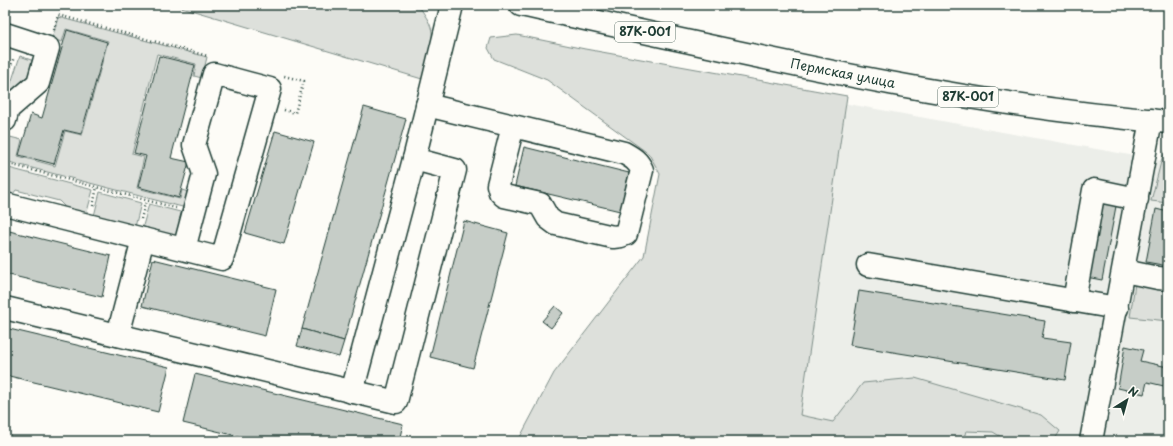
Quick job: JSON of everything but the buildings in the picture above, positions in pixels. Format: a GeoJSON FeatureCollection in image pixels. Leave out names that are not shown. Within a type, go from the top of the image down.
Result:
{"type":"FeatureCollection","features":[{"type":"Feature","properties":{"kind":"main road"},"geometry":{"type":"LineString","coordinates":[[352,392],[414,158],[452,5]]}},
{"type":"Feature","properties":{"kind":"main road","name":"Пермская улица"},"geometry":{"type":"LineString","coordinates":[[521,5],[920,89],[1013,105],[1093,115],[1160,121]]}},
{"type":"Feature","properties":{"kind":"main road"},"geometry":{"type":"LineString","coordinates":[[5,120],[8,109],[38,83],[48,48],[13,36]]}},
{"type":"Feature","properties":{"kind":"main road"},"geometry":{"type":"LineString","coordinates":[[5,204],[222,259],[270,90],[214,74],[194,145],[204,174],[184,249]]}},
{"type":"Feature","properties":{"kind":"main road"},"geometry":{"type":"LineString","coordinates":[[427,105],[624,153],[634,158],[642,170],[626,234],[613,237],[556,224],[548,218],[540,204],[504,196],[500,192],[498,185],[513,126]]}},
{"type":"Feature","properties":{"kind":"main road"},"geometry":{"type":"LineString","coordinates":[[1091,441],[1137,199],[1160,121]]}},
{"type":"Feature","properties":{"kind":"main road"},"geometry":{"type":"LineString","coordinates":[[5,308],[396,402],[455,170],[414,158]]}},
{"type":"Feature","properties":{"kind":"main road"},"geometry":{"type":"LineString","coordinates":[[1074,301],[1094,190],[1137,199]]}},
{"type":"Feature","properties":{"kind":"main road"},"geometry":{"type":"LineString","coordinates":[[118,336],[143,239]]}},
{"type":"Feature","properties":{"kind":"main road"},"geometry":{"type":"LineString","coordinates":[[868,266],[1116,308]]}},
{"type":"Feature","properties":{"kind":"main road"},"geometry":{"type":"LineString","coordinates":[[1124,271],[1168,279]]}},
{"type":"Feature","properties":{"kind":"path"},"geometry":{"type":"LineString","coordinates":[[48,48],[58,15],[212,56]]}},
{"type":"Feature","properties":{"kind":"path"},"geometry":{"type":"LineString","coordinates":[[5,84],[13,36]]}},
{"type":"Feature","properties":{"kind":"path"},"geometry":{"type":"LineString","coordinates":[[266,105],[295,113],[304,81],[281,75]]}},
{"type":"Feature","properties":{"kind":"path"},"geometry":{"type":"LineString","coordinates":[[5,163],[194,213]]}},
{"type":"Feature","properties":{"kind":"shaded area"},"geometry":{"type":"Polygon","coordinates":[[[174,5],[405,5],[421,9],[431,26],[432,42],[422,79],[174,5]]]}},
{"type":"Feature","properties":{"kind":"shaded area"},"geometry":{"type":"Polygon","coordinates":[[[58,17],[207,57],[202,78],[194,76],[196,64],[157,54],[132,154],[144,157],[137,188],[180,199],[182,190],[194,194],[190,209],[5,161],[5,152],[10,137],[22,140],[18,156],[55,166],[65,131],[82,135],[108,41],[66,29],[62,42],[52,39],[58,17]]]}},
{"type":"Feature","properties":{"kind":"shaded area"},"geometry":{"type":"Polygon","coordinates":[[[517,35],[585,49],[847,96],[800,415],[833,422],[863,383],[915,378],[1041,415],[1060,431],[1054,441],[1008,441],[993,432],[966,431],[963,441],[518,441],[554,373],[644,256],[660,174],[649,154],[547,80],[494,59],[488,48],[491,38],[517,35]]]}},
{"type":"Feature","properties":{"kind":"shaded area"},"geometry":{"type":"Polygon","coordinates":[[[20,56],[34,61],[34,80],[6,98],[20,56]]]}},
{"type":"Feature","properties":{"kind":"shaded area"},"geometry":{"type":"Polygon","coordinates":[[[843,103],[1168,162],[1168,441],[882,441],[796,417],[843,103]]]}},
{"type":"Feature","properties":{"kind":"shaded area"},"geometry":{"type":"Polygon","coordinates":[[[1168,147],[1168,203],[1151,201],[1162,158],[1168,147]]]}},
{"type":"Feature","properties":{"kind":"shaded area"},"geometry":{"type":"Polygon","coordinates":[[[5,167],[93,190],[85,219],[64,210],[64,206],[59,201],[16,190],[10,198],[5,198],[5,167]]]}},
{"type":"Feature","properties":{"kind":"shaded area"},"geometry":{"type":"Polygon","coordinates":[[[100,192],[141,203],[134,231],[93,220],[100,192]]]}},
{"type":"Feature","properties":{"kind":"shaded area"},"geometry":{"type":"Polygon","coordinates":[[[149,204],[188,214],[181,239],[141,233],[149,204]]]}},
{"type":"Feature","properties":{"kind":"shaded area"},"geometry":{"type":"Polygon","coordinates":[[[1136,277],[1143,285],[1168,290],[1168,321],[1130,317],[1136,277]]]}}]}
